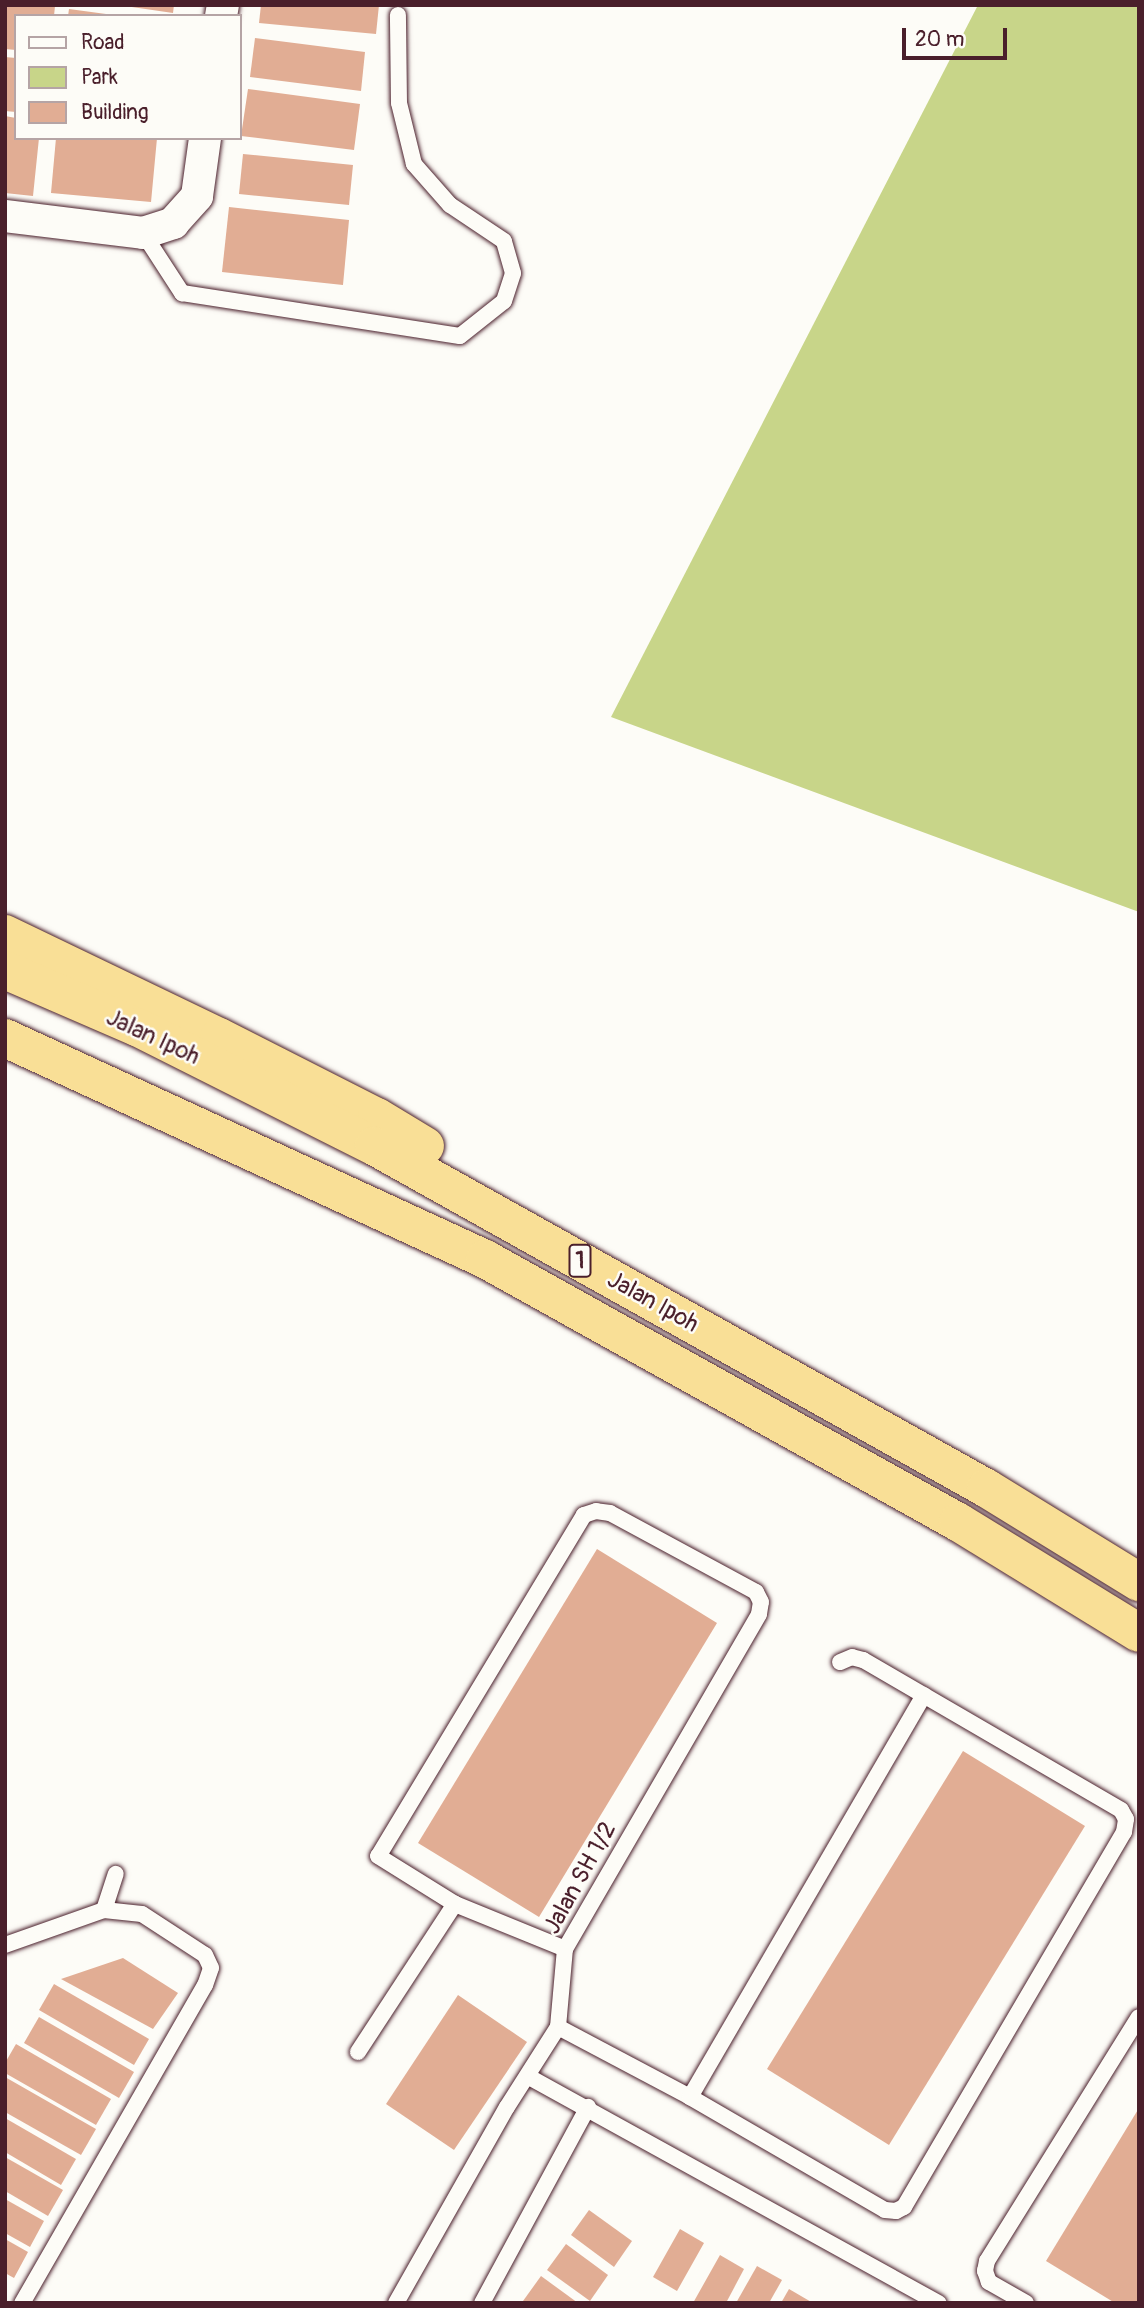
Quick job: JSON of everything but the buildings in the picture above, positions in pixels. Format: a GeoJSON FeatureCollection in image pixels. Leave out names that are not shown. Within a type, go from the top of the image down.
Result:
{"type":"FeatureCollection","features":[{"type":"Feature","properties":{"kind":"highway"},"geometry":{"type":"LineString","coordinates":[[5,934],[377,1117],[563,1231],[725,1342]]}},
{"type":"Feature","properties":{"kind":"highway","name":"Jalan Ipoh"},"geometry":{"type":"LineString","coordinates":[[5,970],[137,1027],[374,1146],[986,1488],[1139,1582]]}},
{"type":"Feature","properties":{"kind":"highway","name":"Jalan Ipoh"},"geometry":{"type":"LineString","coordinates":[[5,1038],[485,1259],[958,1522],[1139,1633]]}},
{"type":"Feature","properties":{"kind":"street"},"geometry":{"type":"LineString","coordinates":[[5,216],[143,233],[173,223],[197,196],[205,140]]}},
{"type":"Feature","properties":{"kind":"lane"},"geometry":{"type":"LineString","coordinates":[[143,233],[182,293],[460,336],[504,301],[513,273],[504,241],[450,205],[414,164],[400,103],[398,15]]}},
{"type":"Feature","properties":{"kind":"lane","name":"Jalan SH 1/2"},"geometry":{"type":"LineString","coordinates":[[396,2303],[507,2107],[529,2077],[558,2027],[565,1949],[759,1614],[761,1602],[756,1592],[610,1513],[596,1511],[584,1515],[378,1856],[455,1904]]}},
{"type":"Feature","properties":{"kind":"lane"},"geometry":{"type":"LineString","coordinates":[[558,2027],[604,2049],[690,2097],[885,2210],[896,2211],[904,2207],[1124,1832],[1126,1819],[1121,1810],[863,1660],[852,1657],[840,1662]]}},
{"type":"Feature","properties":{"kind":"lane"},"geometry":{"type":"LineString","coordinates":[[690,2097],[924,1695]]}},
{"type":"Feature","properties":{"kind":"lane"},"geometry":{"type":"LineString","coordinates":[[104,1910],[117,1874]]}},
{"type":"Feature","properties":{"kind":"lane"},"geometry":{"type":"LineString","coordinates":[[358,2052],[455,1904],[565,1949]]}},
{"type":"Feature","properties":{"kind":"lane"},"geometry":{"type":"LineString","coordinates":[[6,1945],[104,1910],[142,1914],[205,1955],[211,1968],[205,1985],[22,2303]]}},
{"type":"Feature","properties":{"kind":"lane"},"geometry":{"type":"LineString","coordinates":[[1026,2303],[989,2282],[985,2271],[987,2261],[1139,2017]]}},
{"type":"Feature","properties":{"kind":"lane"},"geometry":{"type":"LineString","coordinates":[[529,2077],[588,2107],[939,2303]]}},
{"type":"Feature","properties":{"kind":"lane"},"geometry":{"type":"LineString","coordinates":[[482,2303],[588,2107]]}},
{"type":"Feature","properties":{"kind":"green space"},"geometry":{"type":"Polygon","coordinates":[[[978,5],[1139,5],[1139,912],[611,717],[978,5]]]}}]}
